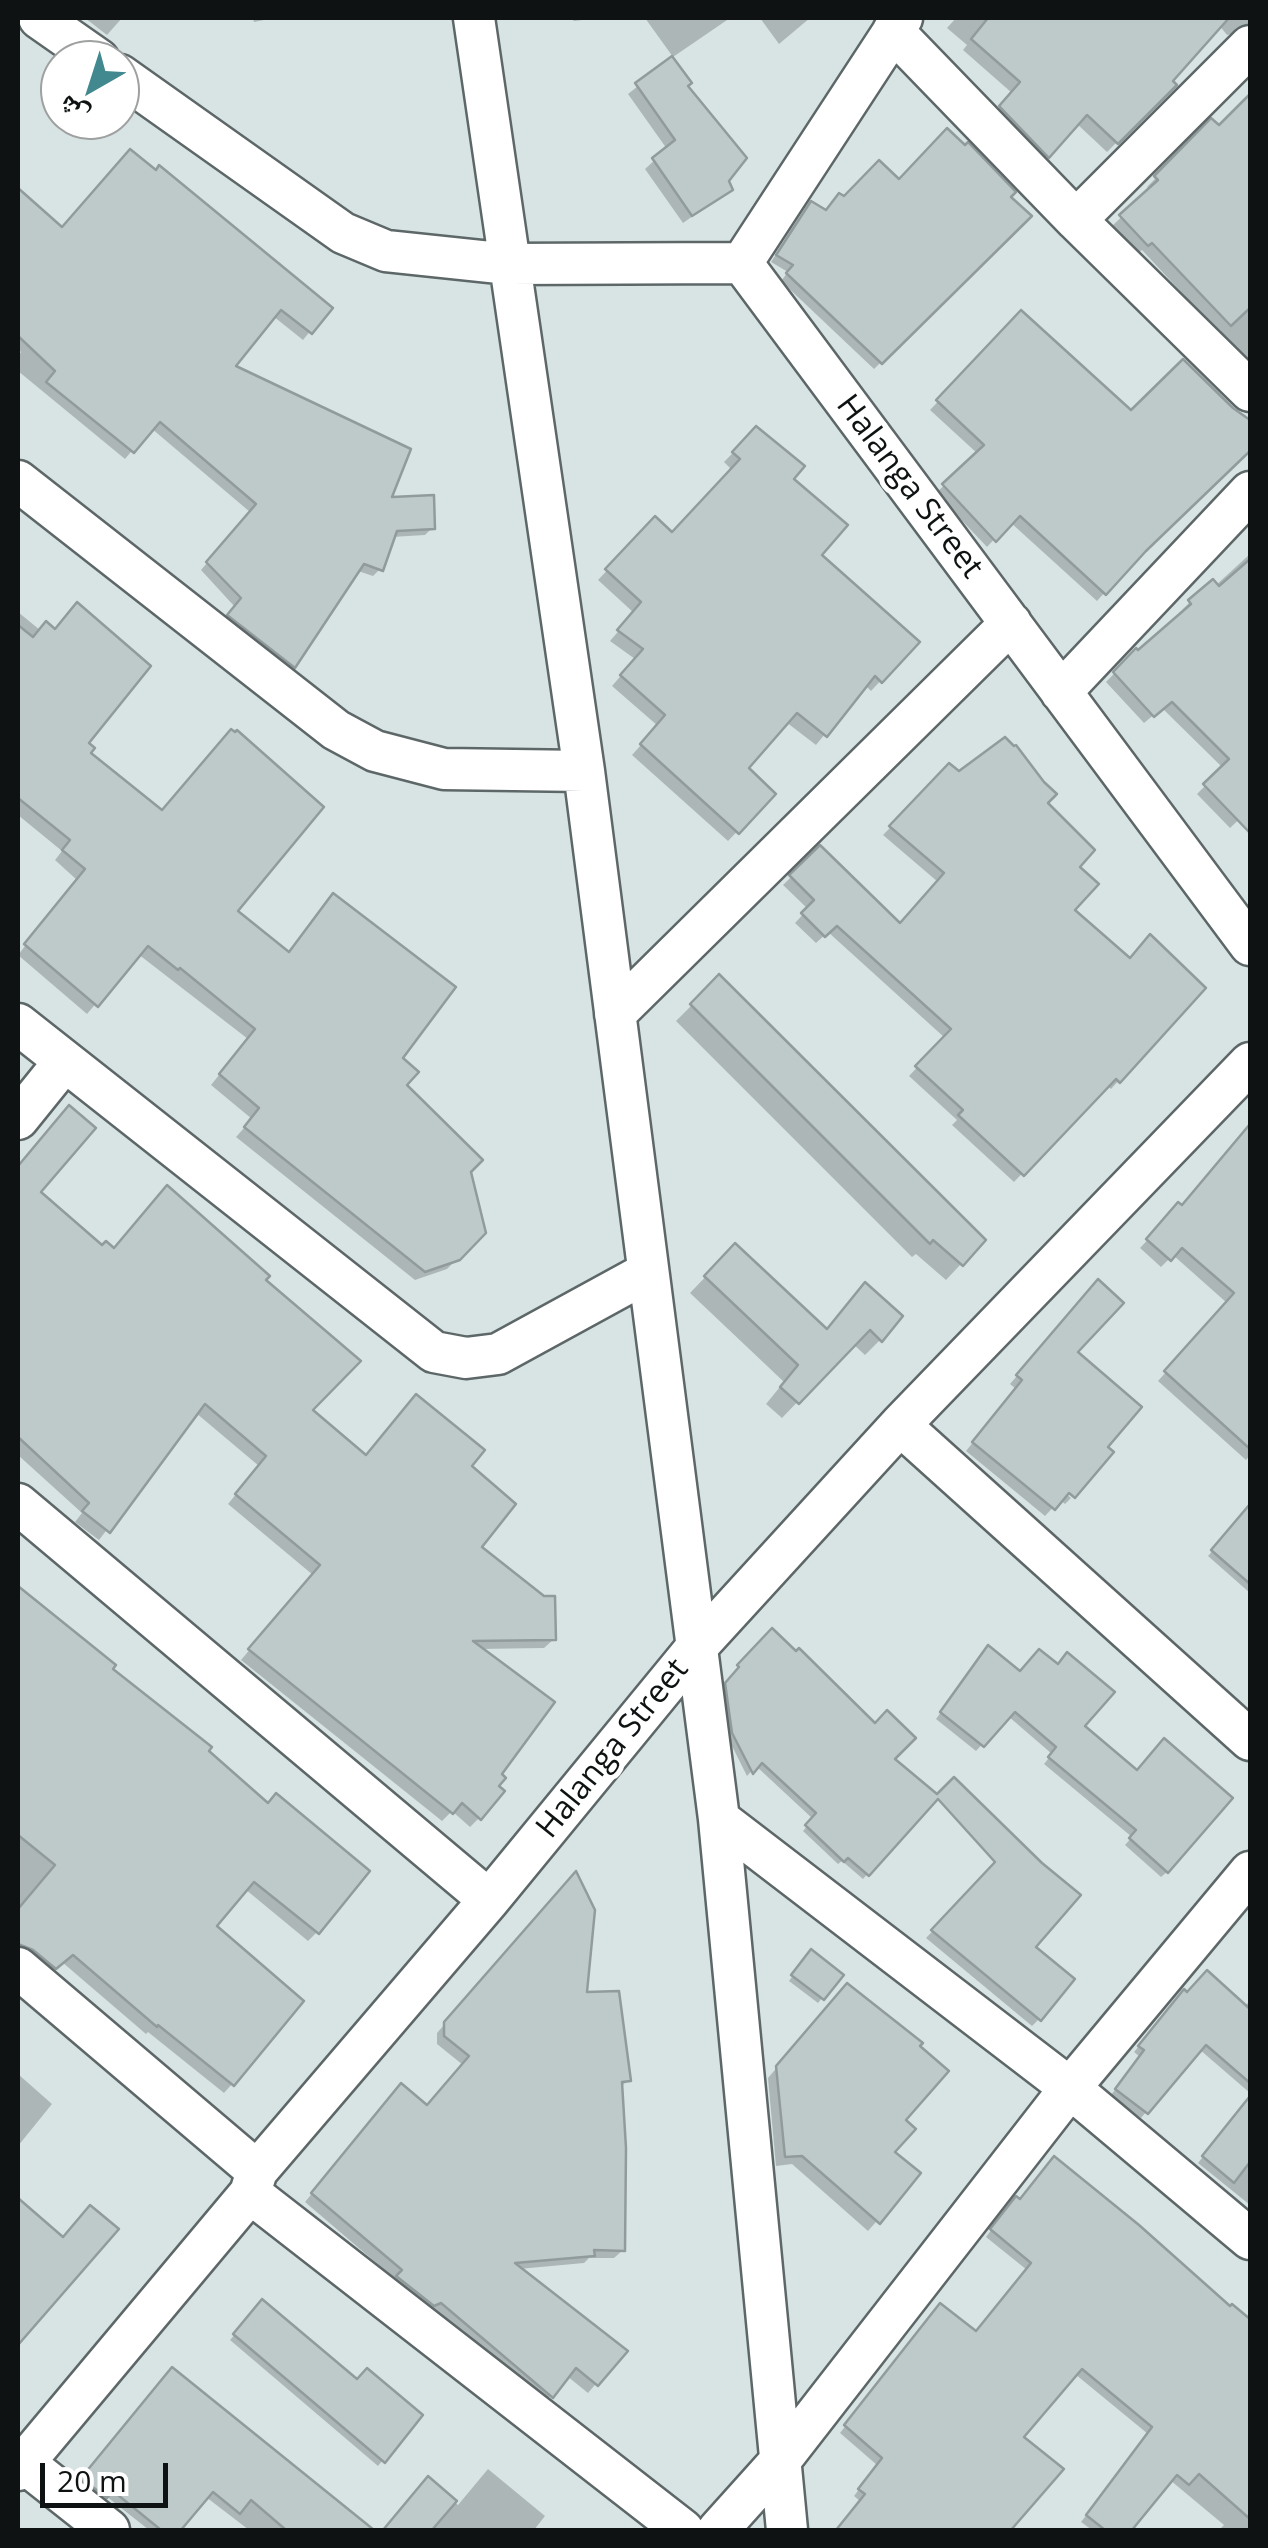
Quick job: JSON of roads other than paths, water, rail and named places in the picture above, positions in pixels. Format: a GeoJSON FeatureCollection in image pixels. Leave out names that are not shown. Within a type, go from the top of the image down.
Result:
{"type":"FeatureCollection","features":[{"type":"Feature","properties":{"kind":"street"},"geometry":{"type":"LineString","coordinates":[[39,18],[70,40]]}},
{"type":"Feature","properties":{"kind":"street"},"geometry":{"type":"LineString","coordinates":[[474,18],[584,771],[719,1820],[788,2530]]}},
{"type":"Feature","properties":{"kind":"street"},"geometry":{"type":"LineString","coordinates":[[140,89],[344,233],[386,252],[509,264],[742,263],[898,24],[1076,220],[1250,391]]}},
{"type":"Feature","properties":{"kind":"street"},"geometry":{"type":"LineString","coordinates":[[1076,220],[1250,46]]}},
{"type":"Feature","properties":{"kind":"street","name":"Halanga Street"},"geometry":{"type":"LineString","coordinates":[[742,263],[1250,945]]}},
{"type":"Feature","properties":{"kind":"street"},"geometry":{"type":"LineString","coordinates":[[18,481],[336,730],[375,751],[444,770],[584,771]]}},
{"type":"Feature","properties":{"kind":"street"},"geometry":{"type":"LineString","coordinates":[[1061,692],[1250,492]]}},
{"type":"Feature","properties":{"kind":"street"},"geometry":{"type":"LineString","coordinates":[[616,1014],[1011,623]]}},
{"type":"Feature","properties":{"kind":"street"},"geometry":{"type":"LineString","coordinates":[[18,1024],[434,1352],[466,1358],[498,1354],[648,1272]]}},
{"type":"Feature","properties":{"kind":"street"},"geometry":{"type":"LineString","coordinates":[[18,1119],[64,1062]]}},
{"type":"Feature","properties":{"kind":"street","name":"Halanga Street"},"geometry":{"type":"LineString","coordinates":[[19,2463],[696,1649],[900,1425],[1250,1063]]}},
{"type":"Feature","properties":{"kind":"street"},"geometry":{"type":"LineString","coordinates":[[900,1425],[1250,1740]]}},
{"type":"Feature","properties":{"kind":"street"},"geometry":{"type":"LineString","coordinates":[[18,1504],[489,1900]]}},
{"type":"Feature","properties":{"kind":"street"},"geometry":{"type":"LineString","coordinates":[[719,1820],[1070,2088],[1250,2239]]}},
{"type":"Feature","properties":{"kind":"street"},"geometry":{"type":"LineString","coordinates":[[718,2530],[780,2461],[1070,2088],[1250,1872]]}},
{"type":"Feature","properties":{"kind":"street"},"geometry":{"type":"LineString","coordinates":[[18,1968],[253,2182],[683,2530]]}},
{"type":"Feature","properties":{"kind":"street"},"geometry":{"type":"LineString","coordinates":[[19,2463],[110,2530]]}}]}
